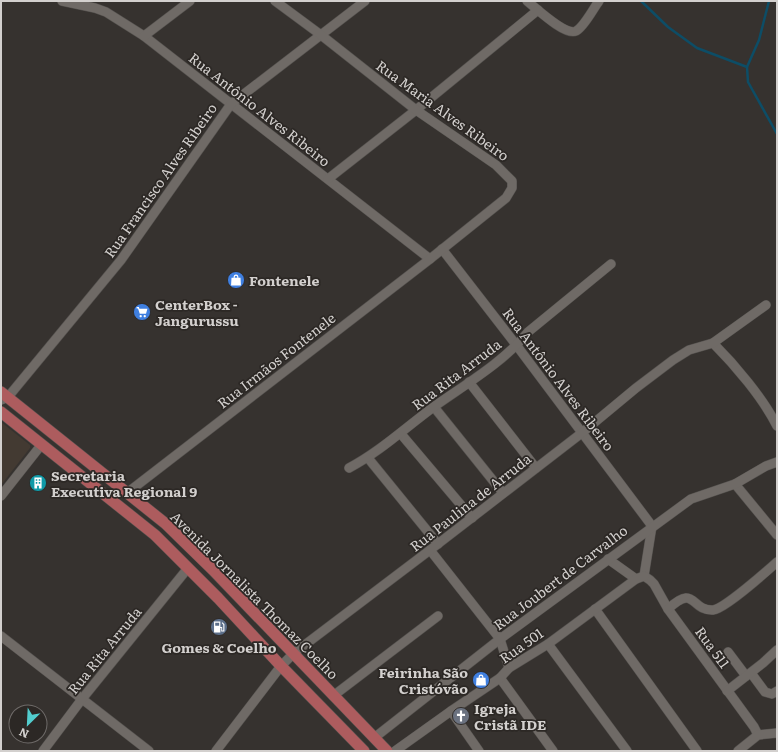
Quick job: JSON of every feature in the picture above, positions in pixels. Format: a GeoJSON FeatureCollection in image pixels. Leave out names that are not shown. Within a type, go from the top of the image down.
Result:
{"type":"FeatureCollection","features":[{"type":"Feature","properties":{"kind":"main road","name":"Avenida Jornalista Thomaz Coelho"},"geometry":{"type":"LineString","coordinates":[[3,396],[166,524],[214,570],[387,751]]}},
{"type":"Feature","properties":{"kind":"main road","name":"Avenida Jornalista Thomaz Coelho"},"geometry":{"type":"LineString","coordinates":[[1,412],[156,536],[240,621],[281,666],[364,751]]}},
{"type":"Feature","properties":{"kind":"main road"},"geometry":{"type":"LineString","coordinates":[[103,493],[113,481]]}},
{"type":"Feature","properties":{"kind":"main road"},"geometry":{"type":"LineString","coordinates":[[156,536],[166,524]]}},
{"type":"Feature","properties":{"kind":"main road"},"geometry":{"type":"LineString","coordinates":[[345,731],[358,719]]}},
{"type":"Feature","properties":{"kind":"street","name":"Rua Antônio Alves Ribeiro"},"geometry":{"type":"LineString","coordinates":[[62,1],[100,10],[144,36],[430,259]]}},
{"type":"Feature","properties":{"kind":"street"},"geometry":{"type":"LineString","coordinates":[[144,36],[190,1]]}},
{"type":"Feature","properties":{"kind":"street","name":"Rua Maria Alves Ribeiro"},"geometry":{"type":"LineString","coordinates":[[275,1],[321,35],[416,110],[496,165],[510,177],[513,185],[506,198],[442,249]]}},
{"type":"Feature","properties":{"kind":"street","name":"Rua Francisco Alves Ribeiro"},"geometry":{"type":"LineString","coordinates":[[3,396],[122,260],[231,104],[365,1]]}},
{"type":"Feature","properties":{"kind":"street"},"geometry":{"type":"LineString","coordinates":[[527,1],[562,29],[572,32],[576,31],[581,26],[599,1]]}},
{"type":"Feature","properties":{"kind":"street"},"geometry":{"type":"LineString","coordinates":[[328,178],[416,110],[538,10]]}},
{"type":"Feature","properties":{"kind":"street","name":"Rua Antônio Alves Ribeiro"},"geometry":{"type":"LineString","coordinates":[[442,249],[583,432],[652,526]]}},
{"type":"Feature","properties":{"kind":"street","name":"Rua Irmãos Fontenele"},"geometry":{"type":"LineString","coordinates":[[127,493],[442,249]]}},
{"type":"Feature","properties":{"kind":"street","name":"Rua Rita Arruda"},"geometry":{"type":"LineString","coordinates":[[349,468],[368,458],[517,346],[528,332],[611,264]]}},
{"type":"Feature","properties":{"kind":"street","name":"Rua Paulina de Arruda"},"geometry":{"type":"LineString","coordinates":[[216,751],[281,666],[294,653],[472,518],[673,360],[689,350],[713,343],[766,305]]}},
{"type":"Feature","properties":{"kind":"street"},"geometry":{"type":"LineString","coordinates":[[713,343],[742,375],[777,426]]}},
{"type":"Feature","properties":{"kind":"street"},"geometry":{"type":"LineString","coordinates":[[470,382],[536,468]]}},
{"type":"Feature","properties":{"kind":"street"},"geometry":{"type":"LineString","coordinates":[[434,407],[503,493]]}},
{"type":"Feature","properties":{"kind":"street"},"geometry":{"type":"LineString","coordinates":[[401,434],[472,518]]}},
{"type":"Feature","properties":{"kind":"street"},"geometry":{"type":"LineString","coordinates":[[1,496],[42,444]]}},
{"type":"Feature","properties":{"kind":"street"},"geometry":{"type":"LineString","coordinates":[[368,458],[438,544]]}},
{"type":"Feature","properties":{"kind":"street","name":"Rua Joubert de Carvalho"},"geometry":{"type":"LineString","coordinates":[[374,738],[500,640],[690,499],[735,484],[766,466],[777,462]]}},
{"type":"Feature","properties":{"kind":"street"},"geometry":{"type":"LineString","coordinates":[[735,484],[777,536]]}},
{"type":"Feature","properties":{"kind":"street"},"geometry":{"type":"LineString","coordinates":[[640,577],[652,526]]}},
{"type":"Feature","properties":{"kind":"street"},"geometry":{"type":"LineString","coordinates":[[430,550],[500,640],[509,668]]}},
{"type":"Feature","properties":{"kind":"street","name":"Rua 511"},"geometry":{"type":"LineString","coordinates":[[608,559],[640,577],[650,580],[654,584],[668,609],[758,735]]}},
{"type":"Feature","properties":{"kind":"street"},"geometry":{"type":"LineString","coordinates":[[668,609],[680,599],[685,597],[690,598],[700,606],[713,610],[720,607],[775,567]]}},
{"type":"Feature","properties":{"kind":"street","name":"Rua Rita Arruda"},"geometry":{"type":"LineString","coordinates":[[43,751],[82,699],[188,568]]}},
{"type":"Feature","properties":{"kind":"street","name":"Rua 501"},"geometry":{"type":"LineString","coordinates":[[395,751],[500,678],[509,668],[548,644],[640,577]]}},
{"type":"Feature","properties":{"kind":"street"},"geometry":{"type":"LineString","coordinates":[[595,609],[697,751]]}},
{"type":"Feature","properties":{"kind":"street"},"geometry":{"type":"LineString","coordinates":[[333,696],[438,616]]}},
{"type":"Feature","properties":{"kind":"street"},"geometry":{"type":"LineString","coordinates":[[1,636],[149,751]]}},
{"type":"Feature","properties":{"kind":"street"},"geometry":{"type":"LineString","coordinates":[[548,644],[627,751]]}},
{"type":"Feature","properties":{"kind":"street"},"geometry":{"type":"LineString","coordinates":[[727,690],[777,650]]}},
{"type":"Feature","properties":{"kind":"street"},"geometry":{"type":"LineString","coordinates":[[728,652],[765,692],[772,694],[777,690]]}},
{"type":"Feature","properties":{"kind":"street"},"geometry":{"type":"LineString","coordinates":[[500,678],[553,751]]}},
{"type":"Feature","properties":{"kind":"street"},"geometry":{"type":"LineString","coordinates":[[451,711],[479,751]]}},
{"type":"Feature","properties":{"kind":"street"},"geometry":{"type":"LineString","coordinates":[[738,751],[758,735],[777,733]]}},
{"type":"Feature","properties":{"kind":"shaded area"},"geometry":{"type":"Polygon","coordinates":[[[1,422],[30,445],[30,448],[1,485],[1,422]]]}},
{"type":"Feature","properties":{"kind":"waterway"},"geometry":{"type":"LineString","coordinates":[[641,1],[668,27],[697,48],[747,67]]}},
{"type":"Feature","properties":{"kind":"waterway"},"geometry":{"type":"LineString","coordinates":[[769,1],[759,40],[747,67],[748,82],[777,134]]}},
{"type":"Feature","properties":{"kind":"place","name":"Fontenele"},"geometry":{"type":"Point","coordinates":[236,280]}},
{"type":"Feature","properties":{"kind":"place","name":"CenterBox - Jangurussu"},"geometry":{"type":"Point","coordinates":[142,312]}},
{"type":"Feature","properties":{"kind":"place","name":"Secretaria Executiva Regional 9"},"geometry":{"type":"Point","coordinates":[38,483]}},
{"type":"Feature","properties":{"kind":"place","name":"Gomes & Coelho"},"geometry":{"type":"Point","coordinates":[219,627]}},
{"type":"Feature","properties":{"kind":"place","name":"Feirinha São Cristóvão"},"geometry":{"type":"Point","coordinates":[481,680]}},
{"type":"Feature","properties":{"kind":"place","name":"Igreja Cristã IDE"},"geometry":{"type":"Point","coordinates":[461,716]}}]}
